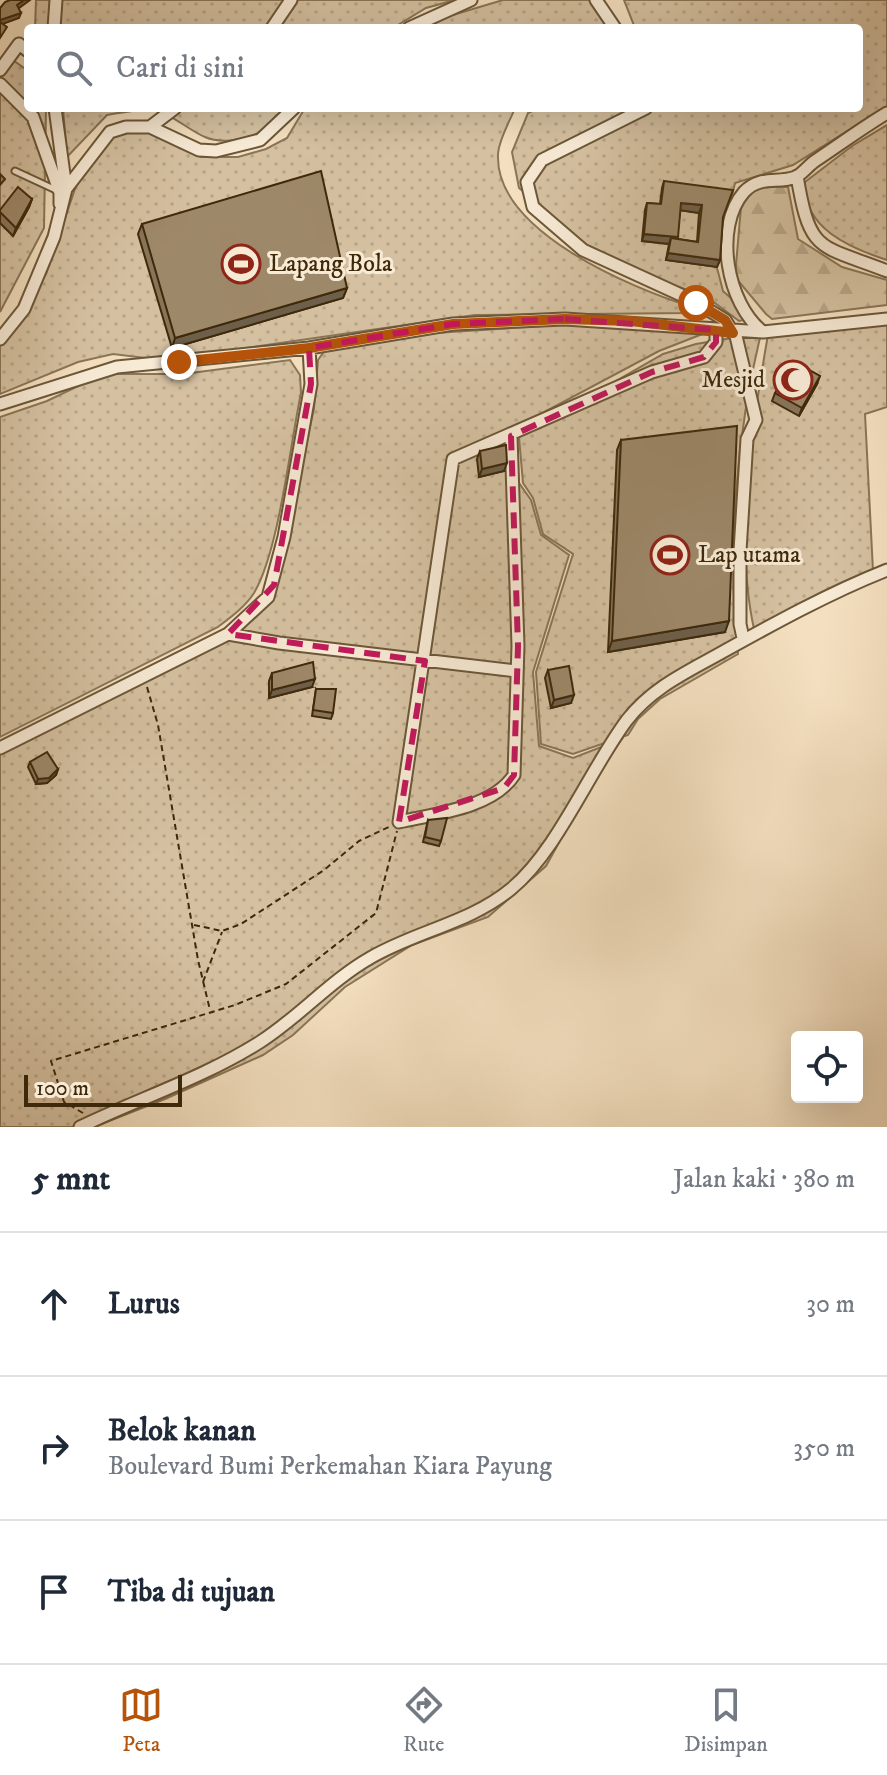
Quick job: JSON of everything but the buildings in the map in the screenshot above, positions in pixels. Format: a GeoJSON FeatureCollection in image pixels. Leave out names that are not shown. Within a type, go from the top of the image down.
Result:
{"type":"FeatureCollection","features":[{"type":"Feature","properties":{"kind":"street"},"geometry":{"type":"LineString","coordinates":[[54,24],[56,0]]}},
{"type":"Feature","properties":{"kind":"street"},"geometry":{"type":"LineString","coordinates":[[275,24],[291,0]]}},
{"type":"Feature","properties":{"kind":"street"},"geometry":{"type":"LineString","coordinates":[[418,24],[471,0]]}},
{"type":"Feature","properties":{"kind":"street"},"geometry":{"type":"LineString","coordinates":[[596,0],[612,24]]}},
{"type":"Feature","properties":{"kind":"street"},"geometry":{"type":"LineString","coordinates":[[0,70],[19,44],[24,48]]}},
{"type":"Feature","properties":{"kind":"street"},"geometry":{"type":"LineString","coordinates":[[0,84],[24,108]]}},
{"type":"Feature","properties":{"kind":"street"},"geometry":{"type":"LineString","coordinates":[[28,112],[33,117],[63,191]]}},
{"type":"Feature","properties":{"kind":"street"},"geometry":{"type":"LineString","coordinates":[[0,339],[24,309],[60,215],[63,191],[55,112]]}},
{"type":"Feature","properties":{"kind":"street"},"geometry":{"type":"LineString","coordinates":[[150,127],[170,112]]}},
{"type":"Feature","properties":{"kind":"street"},"geometry":{"type":"LineString","coordinates":[[63,191],[110,132],[126,127],[150,127],[199,150],[216,151],[260,140],[279,126],[291,112]]}},
{"type":"Feature","properties":{"kind":"street"},"geometry":{"type":"LineString","coordinates":[[638,112],[542,160],[527,182],[533,207],[583,250],[692,300],[725,320],[734,332],[756,416],[747,439],[740,551],[740,624],[743,638]]}},
{"type":"Feature","properties":{"kind":"street"},"geometry":{"type":"LineString","coordinates":[[763,332],[740,305],[732,287],[727,263],[735,205],[746,190],[762,180],[797,176],[887,113]]}},
{"type":"Feature","properties":{"kind":"street"},"geometry":{"type":"LineString","coordinates":[[797,176],[807,229],[817,241],[887,271]]}},
{"type":"Feature","properties":{"kind":"street"},"geometry":{"type":"LineString","coordinates":[[0,404],[117,367],[309,348],[453,324],[565,319],[763,332],[887,319]]}},
{"type":"Feature","properties":{"kind":"street"},"geometry":{"type":"LineString","coordinates":[[511,436],[516,671],[514,775],[509,782],[481,799],[399,822],[453,459],[652,372],[704,357],[716,342],[716,330]]}},
{"type":"Feature","properties":{"kind":"street"},"geometry":{"type":"LineString","coordinates":[[0,748],[228,634],[260,606],[274,585],[311,384],[309,348]]}},
{"type":"Feature","properties":{"kind":"street"},"geometry":{"type":"LineString","coordinates":[[80,1127],[163,1093],[243,1051],[282,1027],[321,991],[374,956],[499,899],[529,872],[606,750],[641,703],[659,687],[743,638],[887,570]]}},
{"type":"Feature","properties":{"kind":"street"},"geometry":{"type":"LineString","coordinates":[[228,634],[516,671]]}},
{"type":"Feature","properties":{"kind":"lane"},"geometry":{"type":"LineString","coordinates":[[15,171],[63,191]]}},
{"type":"Feature","properties":{"kind":"path"},"geometry":{"type":"LineString","coordinates":[[144,677],[158,725],[210,1011]]}},
{"type":"Feature","properties":{"kind":"path"},"geometry":{"type":"LineString","coordinates":[[194,925],[222,931],[241,924],[324,870],[359,841],[399,822]]}},
{"type":"Feature","properties":{"kind":"path"},"geometry":{"type":"LineString","coordinates":[[97,1119],[64,1102],[51,1061],[264,995],[286,984],[376,913],[399,822]]}},
{"type":"Feature","properties":{"kind":"path"},"geometry":{"type":"LineString","coordinates":[[203,984],[222,931]]}},
{"type":"Feature","properties":{"kind":"highlighted area"},"geometry":{"type":"Polygon","coordinates":[[[565,319],[716,330],[716,342],[704,357],[652,372],[511,436],[518,646],[514,775],[504,788],[399,822],[425,661],[228,634],[274,585],[311,384],[309,348],[453,324],[565,319]]]}},
{"type":"Feature","properties":{"kind":"green space"},"geometry":{"type":"Polygon","coordinates":[[[36,0],[455,0],[426,8],[400,24],[35,24],[36,0]]]}},
{"type":"Feature","properties":{"kind":"green space"},"geometry":{"type":"Polygon","coordinates":[[[503,0],[599,0],[614,24],[434,24],[446,17],[503,0]]]}},
{"type":"Feature","properties":{"kind":"green space"},"geometry":{"type":"Polygon","coordinates":[[[624,0],[887,0],[887,106],[793,165],[735,183],[716,264],[723,291],[753,318],[739,321],[708,298],[650,276],[587,245],[519,188],[512,152],[530,112],[863,112],[863,24],[633,24],[624,0]]]}},
{"type":"Feature","properties":{"kind":"green space"},"geometry":{"type":"Polygon","coordinates":[[[13,60],[24,68],[24,112],[46,112],[44,228],[0,312],[0,71],[13,60]]]}},
{"type":"Feature","properties":{"kind":"green space"},"geometry":{"type":"Polygon","coordinates":[[[63,112],[126,112],[107,115],[67,157],[63,112]]]}},
{"type":"Feature","properties":{"kind":"green space"},"geometry":{"type":"Polygon","coordinates":[[[159,112],[283,112],[262,131],[227,141],[205,137],[159,112]]]}},
{"type":"Feature","properties":{"kind":"green space"},"geometry":{"type":"Polygon","coordinates":[[[303,112],[513,112],[498,155],[503,183],[518,208],[542,231],[603,271],[692,307],[689,313],[475,315],[162,360],[113,354],[78,362],[0,394],[0,345],[46,274],[77,183],[112,134],[147,128],[201,157],[238,157],[266,149],[287,138],[303,112]]]}},
{"type":"Feature","properties":{"kind":"green space"},"geometry":{"type":"Polygon","coordinates":[[[887,125],[887,260],[844,242],[820,224],[806,198],[805,182],[852,146],[887,125]]]}},
{"type":"Feature","properties":{"kind":"green space"},"geometry":{"type":"Polygon","coordinates":[[[757,187],[788,187],[798,239],[842,267],[887,280],[887,305],[772,319],[766,314],[735,277],[741,207],[748,191],[757,187]]]}},
{"type":"Feature","properties":{"kind":"green space"},"geometry":{"type":"Polygon","coordinates":[[[887,317],[887,407],[865,414],[873,571],[754,629],[748,594],[746,518],[752,440],[769,329],[887,317]]]}},
{"type":"Feature","properties":{"kind":"green space"},"geometry":{"type":"Polygon","coordinates":[[[576,324],[705,333],[659,351],[514,428],[519,483],[531,500],[541,535],[569,555],[533,672],[539,746],[573,758],[622,739],[599,770],[546,866],[488,917],[412,945],[345,987],[293,1035],[263,1055],[94,1127],[0,1127],[0,753],[241,631],[269,590],[299,480],[314,408],[318,360],[325,350],[435,333],[576,324]]]}},
{"type":"Feature","properties":{"kind":"green space"},"geometry":{"type":"Polygon","coordinates":[[[761,333],[745,412],[736,493],[733,574],[738,654],[660,699],[638,719],[628,735],[573,754],[541,744],[536,672],[573,554],[543,534],[533,498],[523,483],[519,437],[663,354],[696,344],[761,333]]]}},
{"type":"Feature","properties":{"kind":"green space"},"geometry":{"type":"Polygon","coordinates":[[[290,360],[300,375],[301,393],[277,525],[263,574],[254,593],[238,612],[218,627],[0,737],[0,417],[47,401],[103,374],[183,374],[290,360]]]}},
{"type":"Feature","properties":{"kind":"place","name":"Lapang Bola"},"geometry":{"type":"Point","coordinates":[241,264]}},
{"type":"Feature","properties":{"kind":"place","name":"Mesjid"},"geometry":{"type":"Point","coordinates":[793,380]}},
{"type":"Feature","properties":{"kind":"place","name":"Lap utama"},"geometry":{"type":"Point","coordinates":[670,555]}},
{"type":"Feature","properties":{"kind":"route"},"geometry":{"type":"LineString","coordinates":[[179,362],[309,348],[453,324],[565,319],[631,321],[733,333],[725,320],[696,303]]}}]}
